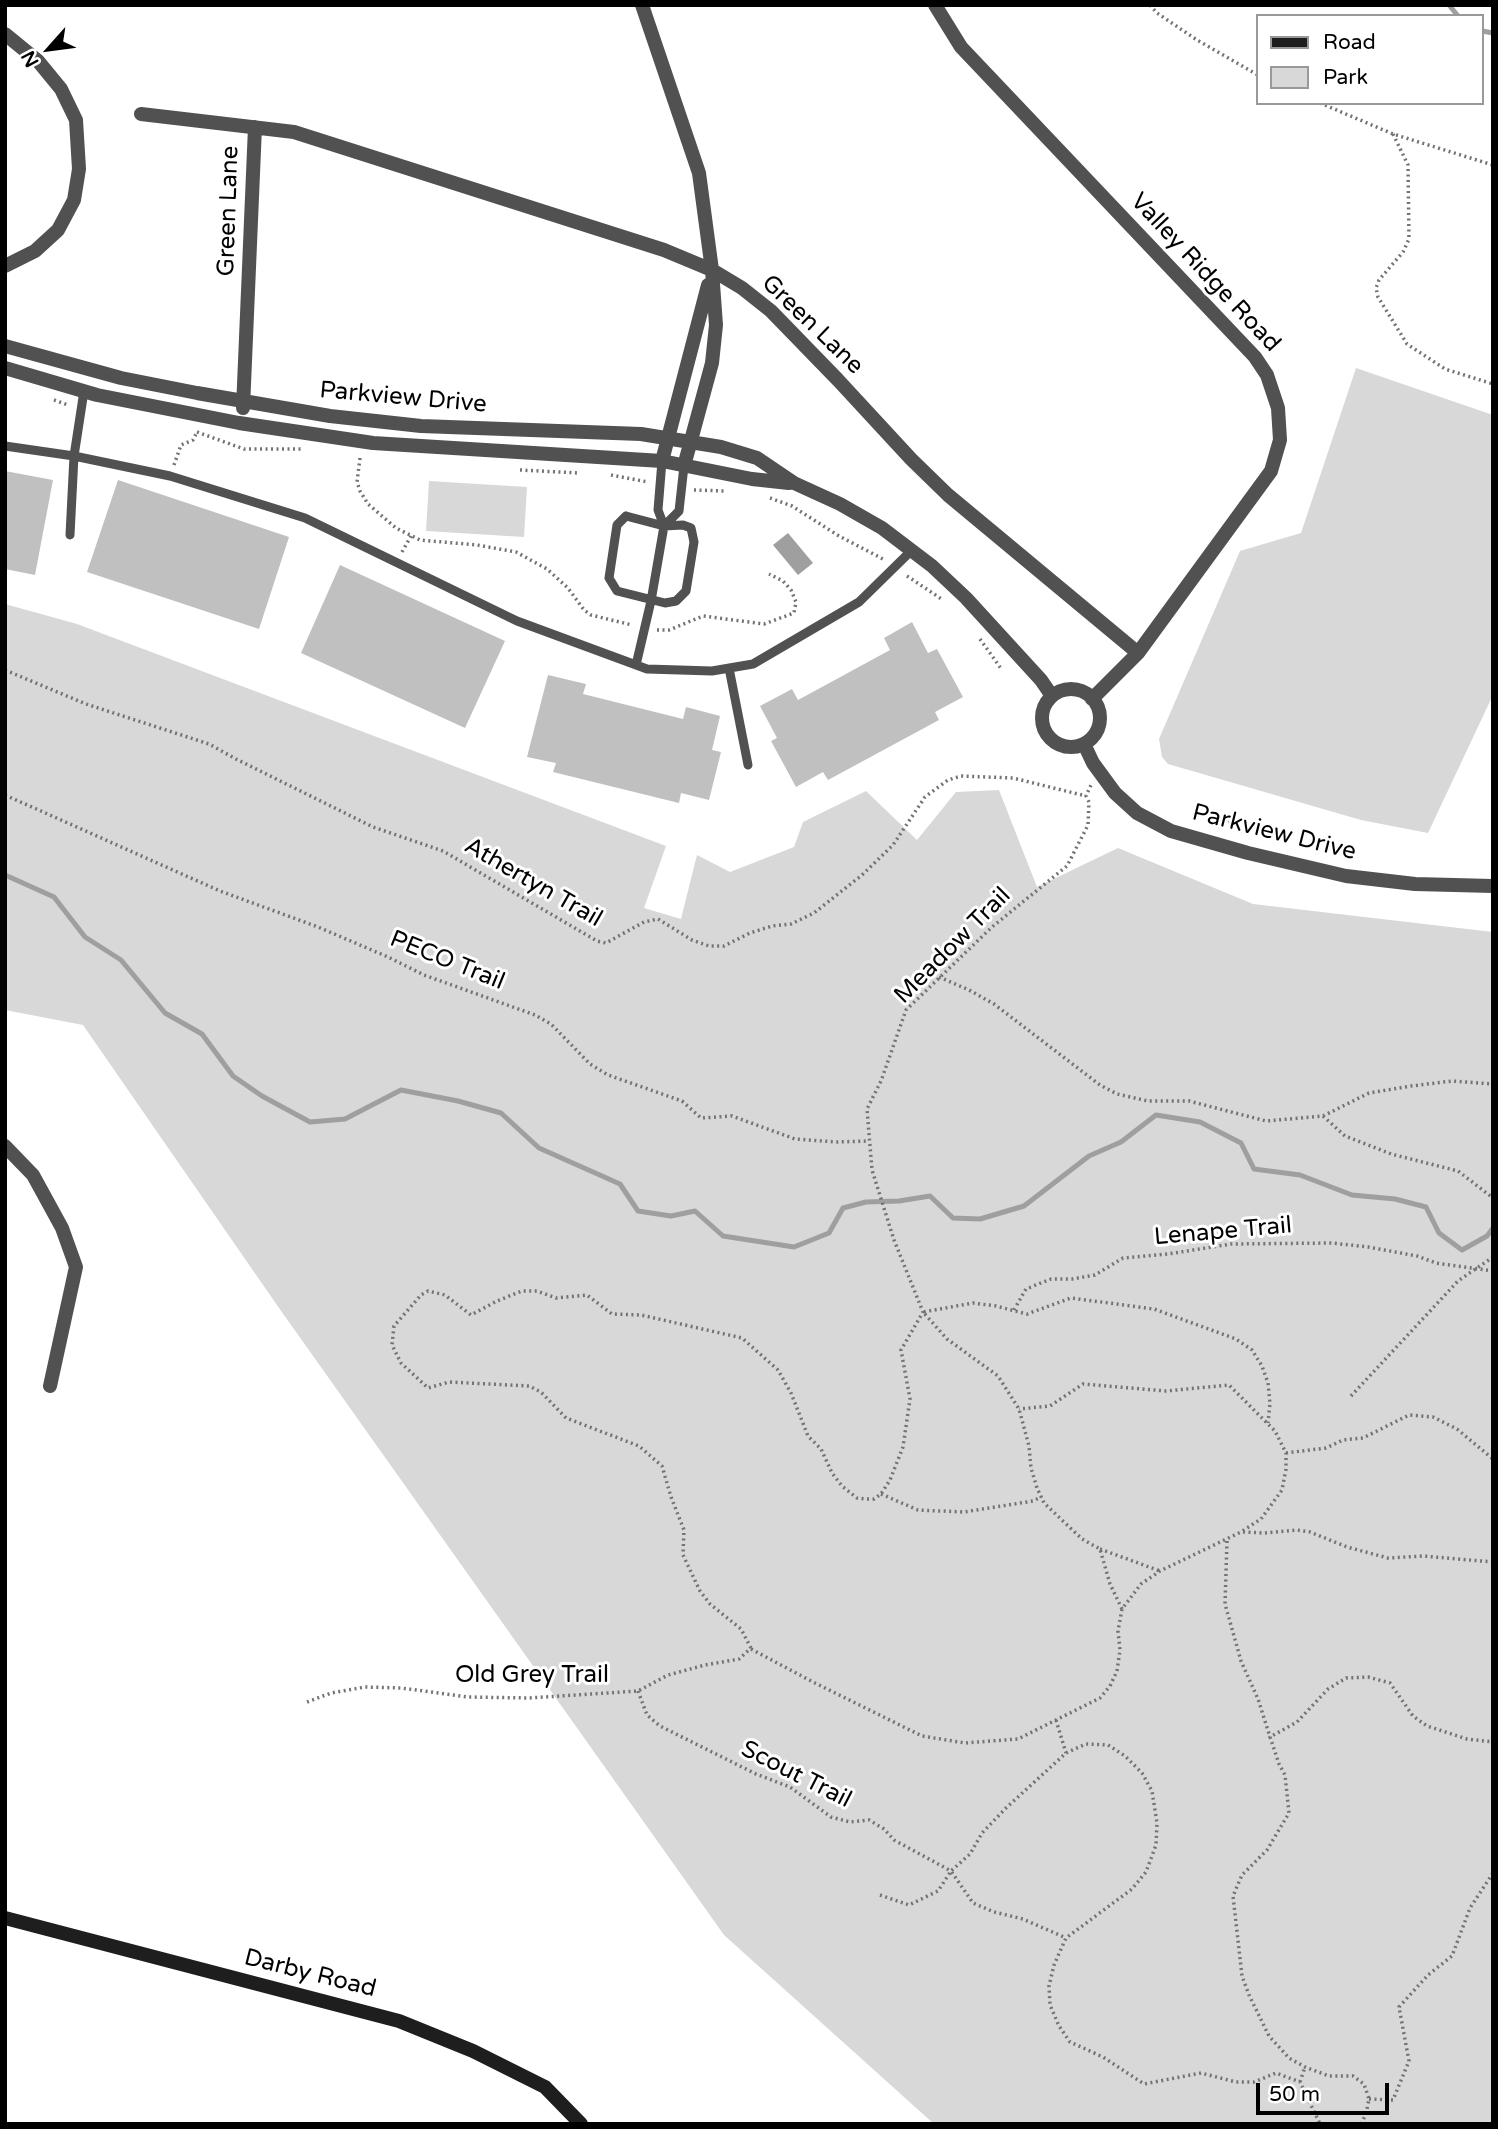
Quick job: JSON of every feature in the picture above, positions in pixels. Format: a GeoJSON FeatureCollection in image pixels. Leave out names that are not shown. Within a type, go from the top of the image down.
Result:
{"type":"FeatureCollection","features":[{"type":"Feature","properties":{"kind":"main road","name":"Darby Road"},"geometry":{"type":"LineString","coordinates":[[5,1918],[400,2021],[473,2051],[545,2087],[581,2124]]}},
{"type":"Feature","properties":{"kind":"street"},"geometry":{"type":"LineString","coordinates":[[642,5],[699,173],[712,270],[716,325],[712,363],[684,466]]}},
{"type":"Feature","properties":{"kind":"street","name":"Valley Ridge Road"},"geometry":{"type":"LineString","coordinates":[[935,5],[961,47],[1255,357],[1267,375],[1278,408],[1280,440],[1271,471],[1138,653],[1092,699]]}},
{"type":"Feature","properties":{"kind":"street"},"geometry":{"type":"LineString","coordinates":[[5,34],[38,61],[61,89],[76,120],[79,169],[74,200],[58,230],[35,251],[5,266]]}},
{"type":"Feature","properties":{"kind":"street","name":"Green Lane"},"geometry":{"type":"LineString","coordinates":[[141,114],[293,132],[315,138],[664,250],[712,270],[742,288],[771,311],[948,495],[1138,653]]}},
{"type":"Feature","properties":{"kind":"street","name":"Green Lane"},"geometry":{"type":"LineString","coordinates":[[242,423],[255,127]]}},
{"type":"Feature","properties":{"kind":"street"},"geometry":{"type":"LineString","coordinates":[[662,461],[712,270]]}},
{"type":"Feature","properties":{"kind":"street","name":"Parkview Drive"},"geometry":{"type":"LineString","coordinates":[[5,346],[121,378],[330,416],[421,426],[603,432],[721,447],[757,458],[794,483],[840,504],[882,528],[912,550],[966,598],[1041,680],[1052,696]]}},
{"type":"Feature","properties":{"kind":"street","name":"Parkview Drive"},"geometry":{"type":"LineString","coordinates":[[5,368],[84,391],[242,423],[373,443],[662,461],[751,479],[794,483]]}},
{"type":"Feature","properties":{"kind":"street"},"geometry":{"type":"LineString","coordinates":[[84,391],[89,369]]}},
{"type":"Feature","properties":{"kind":"street"},"geometry":{"type":"LineString","coordinates":[[1067,690],[1076,690],[1092,699],[1100,720],[1097,730],[1084,744],[1066,747],[1048,736],[1042,719],[1043,709],[1052,696],[1067,690]]}},
{"type":"Feature","properties":{"kind":"street","name":"Parkview Drive"},"geometry":{"type":"LineString","coordinates":[[1084,744],[1093,763],[1115,793],[1137,813],[1171,831],[1248,853],[1346,876],[1415,884],[1493,886]]}},
{"type":"Feature","properties":{"kind":"street"},"geometry":{"type":"LineString","coordinates":[[5,1146],[33,1175],[62,1228],[76,1267],[50,1386]]}},
{"type":"Feature","properties":{"kind":"lane"},"geometry":{"type":"LineString","coordinates":[[71,535],[74,456],[84,391]]}},
{"type":"Feature","properties":{"kind":"lane"},"geometry":{"type":"LineString","coordinates":[[5,446],[74,456],[170,476],[305,518],[517,621],[647,669],[712,671],[753,664],[859,602],[912,550]]}},
{"type":"Feature","properties":{"kind":"lane"},"geometry":{"type":"LineString","coordinates":[[636,665],[664,526],[658,510],[662,461]]}},
{"type":"Feature","properties":{"kind":"lane"},"geometry":{"type":"LineString","coordinates":[[664,526],[679,512],[684,466]]}},
{"type":"Feature","properties":{"kind":"lane"},"geometry":{"type":"LineString","coordinates":[[626,516],[664,526],[683,525],[691,528],[694,542],[686,591],[676,601],[666,603],[617,591],[609,578],[617,526],[626,516]]}},
{"type":"Feature","properties":{"kind":"lane"},"geometry":{"type":"LineString","coordinates":[[729,668],[748,765]]}},
{"type":"Feature","properties":{"kind":"path"},"geometry":{"type":"LineString","coordinates":[[1150,5],[1157,13],[1197,40],[1256,74]]}},
{"type":"Feature","properties":{"kind":"path"},"geometry":{"type":"LineString","coordinates":[[1325,105],[1393,134],[1493,165]]}},
{"type":"Feature","properties":{"kind":"path"},"geometry":{"type":"LineString","coordinates":[[1393,134],[1408,166],[1409,239],[1379,281],[1376,288],[1378,297],[1407,344],[1445,369],[1493,384]]}},
{"type":"Feature","properties":{"kind":"path"},"geometry":{"type":"LineString","coordinates":[[170,476],[181,445],[193,440],[197,432]]}},
{"type":"Feature","properties":{"kind":"path"},"geometry":{"type":"LineString","coordinates":[[360,458],[357,482],[364,498],[382,518],[411,536],[420,540],[477,545],[516,552],[547,569],[591,615],[636,626]]}},
{"type":"Feature","properties":{"kind":"path"},"geometry":{"type":"LineString","coordinates":[[692,489],[734,491]]}},
{"type":"Feature","properties":{"kind":"path"},"geometry":{"type":"LineString","coordinates":[[763,496],[792,506],[884,559]]}},
{"type":"Feature","properties":{"kind":"path"},"geometry":{"type":"LineString","coordinates":[[397,562],[411,536]]}},
{"type":"Feature","properties":{"kind":"path"},"geometry":{"type":"LineString","coordinates":[[657,630],[669,630],[703,616],[764,624],[794,613],[796,603],[791,590],[783,581],[769,574]]}},
{"type":"Feature","properties":{"kind":"path"},"geometry":{"type":"LineString","coordinates":[[907,576],[948,605]]}},
{"type":"Feature","properties":{"kind":"path"},"geometry":{"type":"LineString","coordinates":[[974,631],[1002,670]]}},
{"type":"Feature","properties":{"kind":"path","name":"Athertyn Trail"},"geometry":{"type":"LineString","coordinates":[[5,670],[86,704],[209,744],[373,827],[443,851],[597,942],[606,943],[644,922],[658,919],[692,940],[709,946],[724,946],[750,933],[772,926],[791,924],[814,914],[862,875],[893,845],[925,797],[948,780],[961,776],[1013,778],[1086,796]]}},
{"type":"Feature","properties":{"kind":"path","name":"Meadow Trail"},"geometry":{"type":"LineString","coordinates":[[1019,1409],[998,1376],[947,1339],[923,1312],[894,1240],[872,1170],[867,1109],[881,1081],[906,1010],[992,927],[1067,866],[1088,825],[1086,796],[1092,783]]}},
{"type":"Feature","properties":{"kind":"path","name":"PECO Trail"},"geometry":{"type":"LineString","coordinates":[[5,795],[220,891],[318,927],[424,975],[535,1015],[551,1024],[580,1055],[608,1075],[682,1101],[701,1118],[732,1116],[796,1139],[868,1141]]}},
{"type":"Feature","properties":{"kind":"path"},"geometry":{"type":"LineString","coordinates":[[1216,829],[1240,818],[1245,820]]}},
{"type":"Feature","properties":{"kind":"path"},"geometry":{"type":"LineString","coordinates":[[939,977],[994,1004],[1057,1051],[1074,1068],[1100,1085],[1117,1094],[1148,1101],[1189,1101],[1266,1121],[1323,1116],[1369,1093],[1452,1081],[1493,1084]]}},
{"type":"Feature","properties":{"kind":"path"},"geometry":{"type":"LineString","coordinates":[[1323,1116],[1345,1136],[1391,1154],[1458,1171],[1493,1198]]}},
{"type":"Feature","properties":{"kind":"path","name":"Lenape Trail"},"geometry":{"type":"LineString","coordinates":[[1014,1310],[1026,1289],[1051,1279],[1095,1275],[1123,1258],[1231,1244],[1332,1242],[1417,1256],[1436,1263],[1493,1271]]}},
{"type":"Feature","properties":{"kind":"path"},"geometry":{"type":"LineString","coordinates":[[1351,1396],[1447,1292],[1474,1268],[1493,1257]]}},
{"type":"Feature","properties":{"kind":"path"},"geometry":{"type":"LineString","coordinates":[[1160,1571],[1100,1549],[1082,1539],[1053,1514],[1041,1497],[1031,1468],[1029,1446],[1019,1409],[1050,1406],[1083,1384],[1166,1391],[1229,1385],[1276,1432],[1286,1453],[1282,1490],[1261,1519],[1227,1540],[1160,1571],[1141,1584],[1122,1609],[1118,1632],[1120,1650],[1117,1671],[1100,1698],[1018,1739],[965,1743],[922,1736],[751,1648],[741,1629],[710,1604],[700,1591],[683,1555],[684,1530],[662,1466],[639,1446],[566,1418],[541,1392],[529,1386],[449,1382],[428,1388],[401,1363],[392,1345],[394,1326],[421,1295],[432,1291],[445,1295],[471,1315],[522,1291],[537,1291],[556,1298],[587,1295],[612,1314],[641,1315],[742,1338],[778,1370],[792,1393],[808,1436],[821,1449],[832,1473],[842,1486],[857,1497],[865,1499],[874,1499],[881,1494],[890,1480],[902,1447],[910,1399],[901,1350],[923,1312],[972,1303],[1027,1314],[1071,1298],[1154,1309],[1236,1339],[1252,1350],[1268,1383],[1268,1423]]}},
{"type":"Feature","properties":{"kind":"path"},"geometry":{"type":"LineString","coordinates":[[1286,1453],[1325,1448],[1343,1440],[1363,1437],[1409,1415],[1433,1417],[1457,1429],[1493,1459]]}},
{"type":"Feature","properties":{"kind":"path"},"geometry":{"type":"LineString","coordinates":[[881,1494],[918,1510],[964,1512],[1033,1501],[1041,1497]]}},
{"type":"Feature","properties":{"kind":"path"},"geometry":{"type":"LineString","coordinates":[[1241,1532],[1297,1530],[1310,1532],[1347,1548],[1388,1558],[1423,1556],[1493,1562]]}},
{"type":"Feature","properties":{"kind":"path"},"geometry":{"type":"LineString","coordinates":[[1227,1540],[1225,1604],[1241,1661],[1258,1699],[1285,1775],[1289,1813],[1268,1850],[1242,1875],[1233,1896],[1242,1976],[1269,2036],[1289,2058],[1329,2076],[1353,2076],[1364,2084],[1369,2099],[1360,2124]]}},
{"type":"Feature","properties":{"kind":"path"},"geometry":{"type":"LineString","coordinates":[[1100,1549],[1110,1584],[1122,1609]]}},
{"type":"Feature","properties":{"kind":"path","name":"Old Grey Trail"},"geometry":{"type":"LineString","coordinates":[[307,1702],[331,1693],[365,1687],[401,1688],[468,1697],[529,1698],[638,1691],[668,1675],[739,1659],[751,1648]]}},
{"type":"Feature","properties":{"kind":"path"},"geometry":{"type":"LineString","coordinates":[[1270,1737],[1297,1723],[1328,1689],[1346,1678],[1368,1677],[1390,1683],[1413,1716],[1427,1726],[1467,1740],[1493,1742]]}},
{"type":"Feature","properties":{"kind":"path","name":"Scout Trail"},"geometry":{"type":"LineString","coordinates":[[638,1691],[647,1714],[660,1726],[757,1774],[790,1787],[831,1817],[850,1822],[869,1820],[884,1829],[894,1840],[951,1871],[973,1903],[994,1912],[1023,1919],[1066,1938]]}},
{"type":"Feature","properties":{"kind":"path"},"geometry":{"type":"LineString","coordinates":[[1056,1720],[1066,1753]]}},
{"type":"Feature","properties":{"kind":"path"},"geometry":{"type":"LineString","coordinates":[[880,1895],[909,1905],[938,1891],[951,1871],[970,1854],[982,1833],[1066,1753],[1086,1744],[1108,1745],[1125,1756],[1142,1773],[1152,1791],[1157,1823],[1156,1845],[1146,1872],[1132,1889],[1066,1938],[1054,1965],[1049,1986],[1050,2006],[1069,2042],[1103,2057],[1144,2084],[1201,2073],[1245,2082],[1254,2082],[1276,2073],[1300,2082]]}},
{"type":"Feature","properties":{"kind":"path"},"geometry":{"type":"LineString","coordinates":[[1369,2099],[1393,2100],[1409,2061],[1399,2007],[1428,1975],[1452,1956],[1470,1908],[1493,1873]]}},
{"type":"Feature","properties":{"kind":"path"},"geometry":{"type":"LineString","coordinates":[[1305,2067],[1300,2082],[1320,2124]]}},
{"type":"Feature","properties":{"kind":"green space"},"geometry":{"type":"Polygon","coordinates":[[[1356,368],[1493,415],[1493,695],[1428,833],[1361,820],[1168,764],[1162,757],[1159,739],[1240,551],[1301,533],[1356,368]]]}},
{"type":"Feature","properties":{"kind":"green space"},"geometry":{"type":"Polygon","coordinates":[[[429,481],[527,487],[524,537],[426,531],[429,481]]]}},
{"type":"Feature","properties":{"kind":"green space"},"geometry":{"type":"Polygon","coordinates":[[[5,604],[77,624],[666,846],[644,908],[681,919],[697,855],[730,872],[794,847],[803,822],[866,791],[917,840],[956,792],[999,790],[1037,887],[1118,848],[1253,904],[1493,932],[1493,2124],[934,2124],[724,1935],[279,1308],[83,1025],[5,1010],[5,604]]]}},
{"type":"Feature","properties":{"kind":"shaded area"},"geometry":{"type":"Polygon","coordinates":[[[788,533],[813,563],[798,575],[773,545],[788,533]]]}},
{"type":"Feature","properties":{"kind":"building"},"geometry":{"type":"Polygon","coordinates":[[[5,471],[53,480],[35,575],[5,569],[5,471]]]}},
{"type":"Feature","properties":{"kind":"building"},"geometry":{"type":"Polygon","coordinates":[[[118,480],[289,537],[259,629],[87,572],[118,480]]]}},
{"type":"Feature","properties":{"kind":"building"},"geometry":{"type":"Polygon","coordinates":[[[340,565],[505,641],[465,728],[301,653],[340,565]]]}},
{"type":"Feature","properties":{"kind":"building"},"geometry":{"type":"Polygon","coordinates":[[[912,622],[928,653],[937,649],[963,697],[935,712],[939,720],[828,780],[823,772],[796,787],[771,741],[777,738],[760,706],[792,689],[798,700],[890,650],[884,638],[912,622]]]}},
{"type":"Feature","properties":{"kind":"building"},"geometry":{"type":"Polygon","coordinates":[[[548,675],[586,684],[583,694],[683,719],[686,707],[720,716],[712,750],[721,752],[709,800],[681,793],[679,803],[553,772],[556,763],[527,757],[548,675]]]}},
{"type":"Feature","properties":{"kind":"waterway"},"geometry":{"type":"LineString","coordinates":[[1449,5],[1456,14]]}},
{"type":"Feature","properties":{"kind":"waterway"},"geometry":{"type":"LineString","coordinates":[[1484,31],[1493,33]]}},
{"type":"Feature","properties":{"kind":"waterway"},"geometry":{"type":"LineString","coordinates":[[5,875],[54,897],[85,937],[121,960],[165,1013],[202,1034],[233,1076],[262,1096],[310,1122],[345,1119],[401,1090],[458,1101],[501,1113],[539,1148],[620,1184],[638,1211],[671,1216],[695,1211],[723,1236],[794,1247],[829,1233],[843,1208],[866,1202],[930,1196],[953,1218],[980,1219],[1024,1206],[1089,1156],[1121,1142],[1156,1115],[1200,1122],[1241,1143],[1254,1169],[1300,1175],[1352,1195],[1395,1199],[1426,1207],[1439,1233],[1462,1250],[1487,1236],[1493,1228]]}}]}
